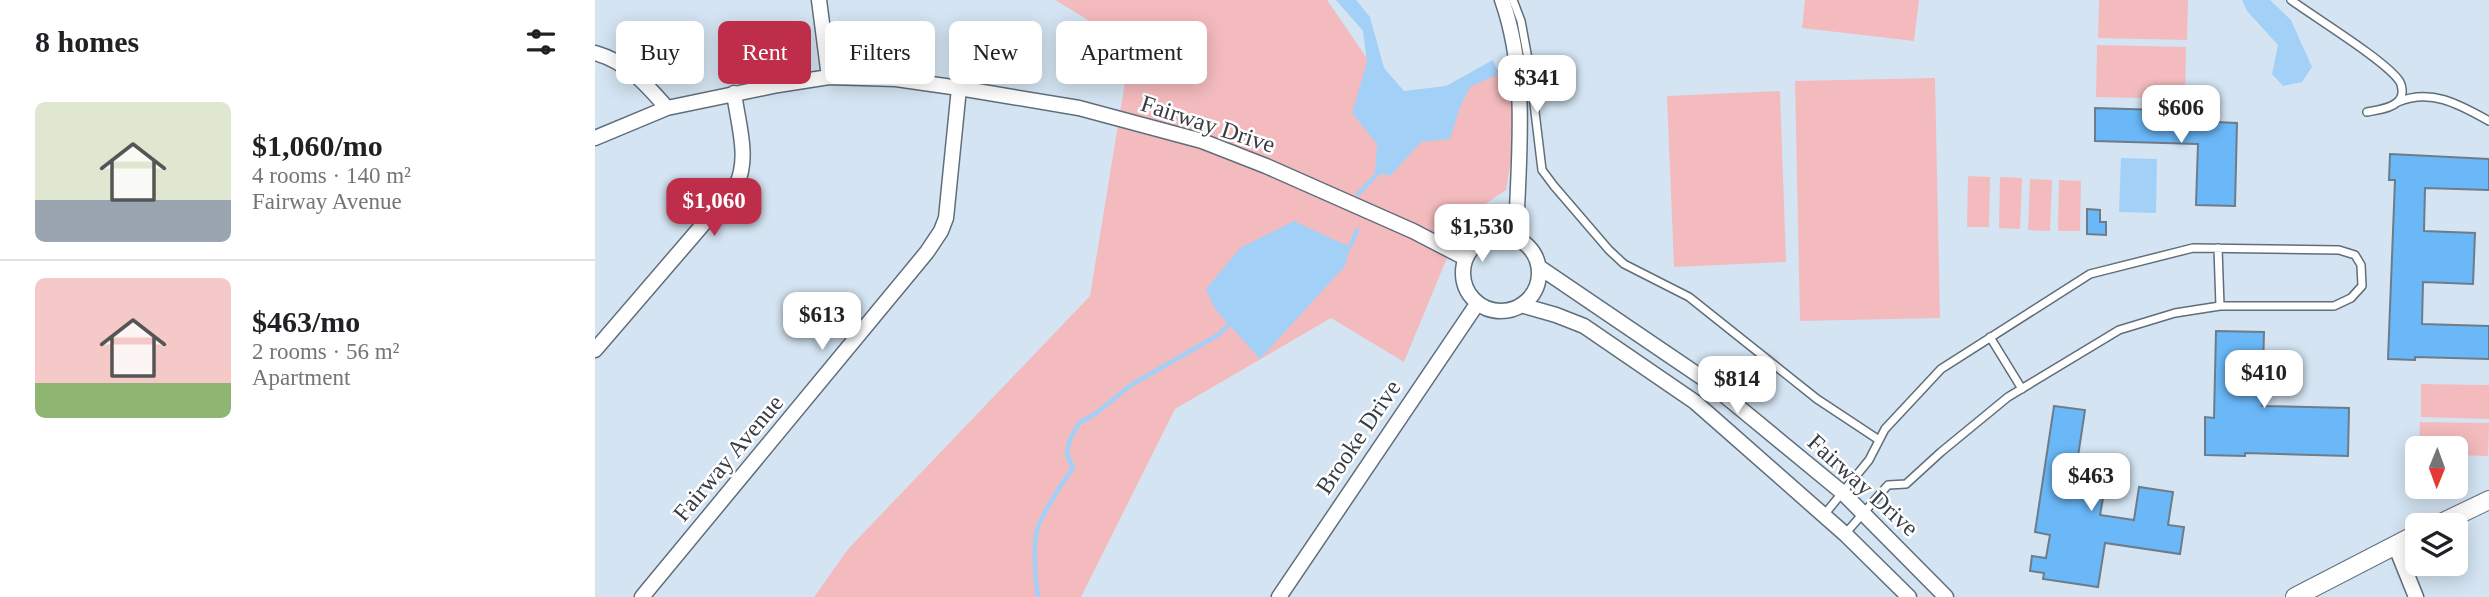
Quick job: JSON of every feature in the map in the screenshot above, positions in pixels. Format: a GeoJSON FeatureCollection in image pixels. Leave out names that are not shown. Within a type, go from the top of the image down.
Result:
{"type":"FeatureCollection","features":[{"type":"Feature","properties":{"kind":"street"},"geometry":{"type":"LineString","coordinates":[[819,0],[825,46]]}},
{"type":"Feature","properties":{"kind":"street"},"geometry":{"type":"LineString","coordinates":[[1502,0],[1510,29],[1520,103],[1515,237]]}},
{"type":"Feature","properties":{"kind":"street"},"geometry":{"type":"LineString","coordinates":[[595,53],[607,56],[641,79],[667,108]]}},
{"type":"Feature","properties":{"kind":"street","name":"Fairway Drive"},"geometry":{"type":"LineString","coordinates":[[595,138],[667,108],[734,93],[825,78]]}},
{"type":"Feature","properties":{"kind":"street","name":"Fairway Drive"},"geometry":{"type":"LineString","coordinates":[[931,84],[1079,108],[1202,141],[1266,166],[1413,231],[1465,258]]}},
{"type":"Feature","properties":{"kind":"street","name":"Fairway Avenue"},"geometry":{"type":"LineString","coordinates":[[642,597],[927,253],[941,230],[949,199],[959,88]]}},
{"type":"Feature","properties":{"kind":"street"},"geometry":{"type":"LineString","coordinates":[[595,350],[736,187],[742,175],[743,163],[734,93]]}},
{"type":"Feature","properties":{"kind":"street"},"geometry":{"type":"LineString","coordinates":[[1486,237],[1515,237],[1531,249],[1539,267],[1536,289],[1521,305],[1500,311],[1490,310],[1477,304],[1464,284],[1462,271],[1465,258],[1470,249],[1486,237]]}},
{"type":"Feature","properties":{"kind":"street","name":"Fairway Drive"},"geometry":{"type":"LineString","coordinates":[[1539,267],[1707,381],[1843,493],[1947,597]]}},
{"type":"Feature","properties":{"kind":"street","name":"Brooke Drive"},"geometry":{"type":"LineString","coordinates":[[1279,597],[1477,304]]}},
{"type":"Feature","properties":{"kind":"street","name":"Fairway Drive"},"geometry":{"type":"LineString","coordinates":[[1521,305],[1556,314],[1584,326],[1695,402],[1845,534],[1909,597]]}},
{"type":"Feature","properties":{"kind":"street"},"geometry":{"type":"LineString","coordinates":[[2462,513],[2489,500]]}},
{"type":"Feature","properties":{"kind":"street"},"geometry":{"type":"LineString","coordinates":[[2295,597],[2405,540]]}},
{"type":"Feature","properties":{"kind":"street"},"geometry":{"type":"LineString","coordinates":[[2395,545],[2416,597]]}},
{"type":"Feature","properties":{"kind":"lane"},"geometry":{"type":"LineString","coordinates":[[1510,29],[1513,0]]}},
{"type":"Feature","properties":{"kind":"lane"},"geometry":{"type":"LineString","coordinates":[[1513,0],[1521,21],[1530,70],[1542,170],[1554,186],[1624,264],[1689,297],[1817,399],[1879,440]]}},
{"type":"Feature","properties":{"kind":"lane"},"geometry":{"type":"LineString","coordinates":[[2291,0],[2382,64],[2400,81],[2403,89],[2398,102]]}},
{"type":"Feature","properties":{"kind":"lane"},"geometry":{"type":"LineString","coordinates":[[2367,112],[2384,109],[2415,97],[2438,97],[2450,100],[2489,121]]}},
{"type":"Feature","properties":{"kind":"lane"},"geometry":{"type":"LineString","coordinates":[[1824,515],[1869,460],[1885,429],[1941,369],[2089,274],[2193,248],[2339,250],[2355,255],[2361,265],[2362,286],[2351,299],[2334,306],[2220,306],[2175,313],[2119,330],[2008,397],[1906,484],[1888,485],[1845,534]]}},
{"type":"Feature","properties":{"kind":"lane"},"geometry":{"type":"LineString","coordinates":[[2218,248],[2220,306]]}},
{"type":"Feature","properties":{"kind":"lane"},"geometry":{"type":"LineString","coordinates":[[1990,337],[2022,389]]}},
{"type":"Feature","properties":{"kind":"shaded area"},"geometry":{"type":"Polygon","coordinates":[[[1055,0],[1327,0],[1388,89],[1425,101],[1508,64],[1515,135],[1506,190],[1463,219],[1404,362],[1331,318],[1175,409],[1081,597],[814,597],[849,548],[1090,296],[1125,84],[1207,84],[1207,21],[1090,21],[1055,0]]]}},
{"type":"Feature","properties":{"kind":"shaded area"},"geometry":{"type":"Polygon","coordinates":[[[1805,0],[1919,0],[1914,41],[1802,28],[1805,0]]]}},
{"type":"Feature","properties":{"kind":"shaded area"},"geometry":{"type":"Polygon","coordinates":[[[2099,0],[2188,0],[2187,40],[2098,38],[2099,0]]]}},
{"type":"Feature","properties":{"kind":"shaded area"},"geometry":{"type":"Polygon","coordinates":[[[2097,45],[2186,47],[2185,99],[2096,97],[2097,45]]]}},
{"type":"Feature","properties":{"kind":"shaded area"},"geometry":{"type":"Polygon","coordinates":[[[1935,78],[1940,318],[1800,321],[1795,81],[1935,78]]]}},
{"type":"Feature","properties":{"kind":"shaded area"},"geometry":{"type":"Polygon","coordinates":[[[1780,91],[1786,262],[1674,267],[1667,96],[1780,91]]]}},
{"type":"Feature","properties":{"kind":"shaded area"},"geometry":{"type":"Polygon","coordinates":[[[1968,176],[1990,177],[1989,227],[1967,227],[1968,176]]]}},
{"type":"Feature","properties":{"kind":"shaded area"},"geometry":{"type":"Polygon","coordinates":[[[2000,177],[2022,178],[2020,229],[1999,228],[2000,177]]]}},
{"type":"Feature","properties":{"kind":"shaded area"},"geometry":{"type":"Polygon","coordinates":[[[2030,179],[2052,180],[2050,231],[2028,230],[2030,179]]]}},
{"type":"Feature","properties":{"kind":"shaded area"},"geometry":{"type":"Polygon","coordinates":[[[2059,180],[2081,181],[2080,231],[2058,231],[2059,180]]]}},
{"type":"Feature","properties":{"kind":"shaded area"},"geometry":{"type":"Polygon","coordinates":[[[2421,384],[2489,385],[2489,419],[2421,417],[2421,384]]]}},
{"type":"Feature","properties":{"kind":"shaded area"},"geometry":{"type":"Polygon","coordinates":[[[2420,422],[2489,423],[2488,456],[2468,455],[2468,436],[2419,436],[2420,422]]]}},
{"type":"Feature","properties":{"kind":"water"},"geometry":{"type":"Polygon","coordinates":[[[1336,0],[1356,0],[1370,17],[1384,68],[1404,91],[1446,86],[1493,60],[1499,74],[1470,87],[1460,107],[1450,139],[1421,142],[1390,176],[1375,172],[1377,144],[1352,113],[1367,62],[1363,31],[1336,0]]]}},
{"type":"Feature","properties":{"kind":"water"},"geometry":{"type":"Polygon","coordinates":[[[2242,0],[2270,0],[2291,20],[2312,67],[2302,82],[2283,86],[2272,74],[2278,45],[2247,11],[2242,0]]]}},
{"type":"Feature","properties":{"kind":"water"},"geometry":{"type":"Polygon","coordinates":[[[2121,158],[2157,159],[2156,213],[2119,212],[2121,158]]]}},
{"type":"Feature","properties":{"kind":"water"},"geometry":{"type":"Polygon","coordinates":[[[1294,221],[1350,247],[1345,266],[1260,359],[1215,309],[1206,289],[1240,248],[1294,221]]]}},
{"type":"Feature","properties":{"kind":"building"},"geometry":{"type":"Polygon","coordinates":[[[2095,108],[2193,111],[2193,121],[2237,123],[2235,206],[2196,205],[2198,144],[2095,141],[2095,108]]]}},
{"type":"Feature","properties":{"kind":"building"},"geometry":{"type":"Polygon","coordinates":[[[2390,154],[2489,159],[2489,190],[2425,188],[2424,231],[2475,233],[2473,284],[2423,282],[2422,324],[2489,326],[2489,359],[2388,359],[2395,180],[2389,180],[2390,154]]]}},
{"type":"Feature","properties":{"kind":"building"},"geometry":{"type":"Polygon","coordinates":[[[2087,209],[2100,210],[2100,222],[2106,222],[2106,235],[2087,234],[2087,209]]]}},
{"type":"Feature","properties":{"kind":"building"},"geometry":{"type":"Polygon","coordinates":[[[2216,331],[2264,332],[2262,406],[2349,408],[2348,456],[2245,453],[2245,456],[2205,455],[2205,417],[2214,418],[2216,331]]]}},
{"type":"Feature","properties":{"kind":"building"},"geometry":{"type":"Polygon","coordinates":[[[2054,406],[2085,410],[2075,476],[2106,481],[2100,515],[2134,520],[2139,487],[2173,492],[2168,525],[2184,527],[2180,554],[2105,543],[2098,587],[2043,579],[2044,573],[2030,571],[2032,556],[2046,558],[2050,535],[2035,532],[2054,406]]]}},
{"type":"Feature","properties":{"kind":"waterway"},"geometry":{"type":"LineString","coordinates":[[1358,194],[1381,170]]}},
{"type":"Feature","properties":{"kind":"waterway"},"geometry":{"type":"LineString","coordinates":[[1344,247],[1350,247],[1357,230]]}},
{"type":"Feature","properties":{"kind":"waterway"},"geometry":{"type":"LineString","coordinates":[[1038,597],[1035,563],[1037,530],[1058,489],[1073,468],[1067,454],[1070,439],[1079,423],[1095,414],[1131,385],[1218,335],[1232,321]]}}]}
